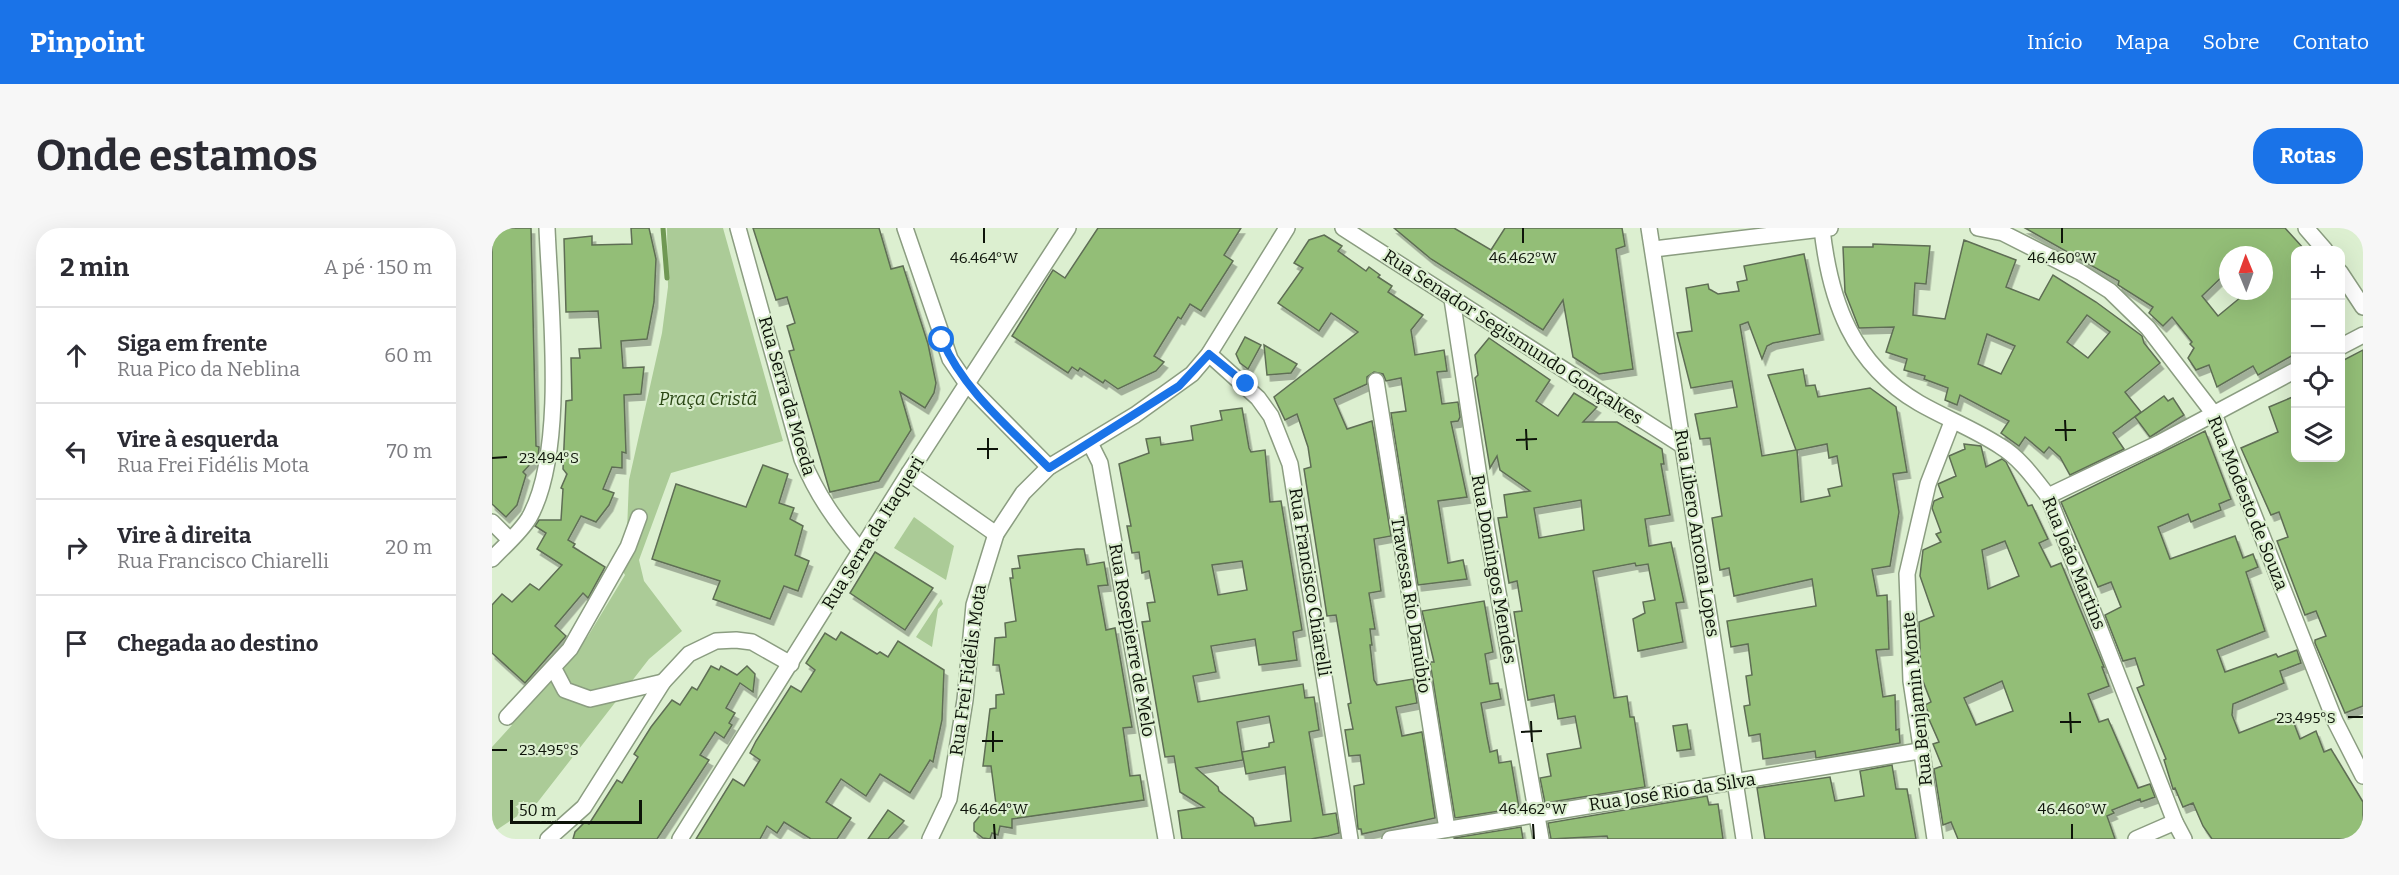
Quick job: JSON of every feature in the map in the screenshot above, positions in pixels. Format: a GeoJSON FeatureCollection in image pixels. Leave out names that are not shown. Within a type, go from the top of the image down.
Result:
{"type":"FeatureCollection","features":[{"type":"Feature","properties":{"kind":"street"},"geometry":{"type":"LineString","coordinates":[[492,559],[529,518],[546,463],[553,396],[547,228]]}},
{"type":"Feature","properties":{"kind":"street","name":"Rua Serra da Moeda"},"geometry":{"type":"LineString","coordinates":[[738,228],[802,459],[816,492],[832,517],[861,551]]}},
{"type":"Feature","properties":{"kind":"street"},"geometry":{"type":"LineString","coordinates":[[905,228],[950,359],[967,384],[1049,468]]}},
{"type":"Feature","properties":{"kind":"street","name":"Rua Serra da Itaqueri"},"geometry":{"type":"LineString","coordinates":[[680,839],[909,473],[1068,228]]}},
{"type":"Feature","properties":{"kind":"street","name":"Rua Frei Fidélis Mota"},"geometry":{"type":"LineString","coordinates":[[936,838],[949,799],[965,700],[974,605],[996,534],[1028,487],[1049,468],[1179,386],[1209,354],[1287,228]]}},
{"type":"Feature","properties":{"kind":"street","name":"Rua Senador Segismundo Gonçalves"},"geometry":{"type":"LineString","coordinates":[[1343,228],[1683,446]]}},
{"type":"Feature","properties":{"kind":"street","name":"Rua Libero Ancona Lopes"},"geometry":{"type":"LineString","coordinates":[[1649,228],[1744,839]]}},
{"type":"Feature","properties":{"kind":"street","name":"Rua Modesto de Souza"},"geometry":{"type":"LineString","coordinates":[[1978,228],[2004,231],[2110,291],[2148,328],[2214,414],[2334,722],[2363,776]]}},
{"type":"Feature","properties":{"kind":"street"},"geometry":{"type":"LineString","coordinates":[[2306,228],[2322,246]]}},
{"type":"Feature","properties":{"kind":"street"},"geometry":{"type":"LineString","coordinates":[[1654,249],[1827,229]]}},
{"type":"Feature","properties":{"kind":"street","name":"Rua João Martins"},"geometry":{"type":"LineString","coordinates":[[1827,229],[1826,266],[1833,295],[1846,326],[1860,348],[1886,378],[1916,401],[2000,446],[2019,461],[2048,496],[2175,822],[2184,839]]}},
{"type":"Feature","properties":{"kind":"street"},"geometry":{"type":"LineString","coordinates":[[2345,280],[2363,307]]}},
{"type":"Feature","properties":{"kind":"street","name":"Rua Domingos Mendes"},"geometry":{"type":"LineString","coordinates":[[1452,299],[1487,529],[1541,839]]}},
{"type":"Feature","properties":{"kind":"street"},"geometry":{"type":"LineString","coordinates":[[2345,344],[2363,335]]}},
{"type":"Feature","properties":{"kind":"street","name":"Rua Francisco Chiarelli"},"geometry":{"type":"LineString","coordinates":[[1209,354],[1258,398],[1271,416],[1290,464],[1350,839]]}},
{"type":"Feature","properties":{"kind":"street"},"geometry":{"type":"LineString","coordinates":[[2048,496],[2214,414],[2291,372]]}},
{"type":"Feature","properties":{"kind":"street","name":"Travessa Rio Danúbio"},"geometry":{"type":"LineString","coordinates":[[1376,381],[1447,829]]}},
{"type":"Feature","properties":{"kind":"street","name":"Rua Benjamin Monte"},"geometry":{"type":"LineString","coordinates":[[1935,839],[1911,681],[1907,574],[1928,484],[1952,422]]}},
{"type":"Feature","properties":{"kind":"street","name":"Rua Rosepierre de Melo"},"geometry":{"type":"LineString","coordinates":[[1090,442],[1100,463],[1166,839]]}},
{"type":"Feature","properties":{"kind":"street"},"geometry":{"type":"LineString","coordinates":[[909,473],[996,534]]}},
{"type":"Feature","properties":{"kind":"street"},"geometry":{"type":"LineString","coordinates":[[507,717],[554,669],[570,649],[628,547],[639,517]]}},
{"type":"Feature","properties":{"kind":"street"},"geometry":{"type":"LineString","coordinates":[[492,522],[510,540]]}},
{"type":"Feature","properties":{"kind":"street"},"geometry":{"type":"LineString","coordinates":[[548,839],[584,807],[663,682],[689,654],[716,641],[752,642],[791,664]]}},
{"type":"Feature","properties":{"kind":"street"},"geometry":{"type":"LineString","coordinates":[[554,669],[565,690],[590,699],[663,682]]}},
{"type":"Feature","properties":{"kind":"street","name":"Rua José Rio da Silva"},"geometry":{"type":"LineString","coordinates":[[1390,839],[1920,751]]}},
{"type":"Feature","properties":{"kind":"street"},"geometry":{"type":"LineString","coordinates":[[2136,839],[2175,822]]}},
{"type":"Feature","properties":{"kind":"green space","name":"Praça Cristã"},"geometry":{"type":"Polygon","coordinates":[[[667,228],[723,228],[783,441],[671,473],[639,560],[644,581],[682,631],[649,659],[537,803],[492,833],[492,747],[512,725],[508,722],[563,666],[588,636],[625,575],[621,568],[627,531],[629,480],[662,333],[668,287],[667,228]]]}},
{"type":"Feature","properties":{"kind":"green space"},"geometry":{"type":"Polygon","coordinates":[[[914,517],[954,546],[946,580],[894,548],[914,517]]]}},
{"type":"Feature","properties":{"kind":"green space"},"geometry":{"type":"Polygon","coordinates":[[[941,599],[943,604],[938,609],[932,647],[916,637],[941,599]]]}},
{"type":"Feature","properties":{"kind":"building"},"geometry":{"type":"Polygon","coordinates":[[[492,228],[531,228],[536,446],[539,447],[538,456],[523,472],[526,475],[517,505],[506,517],[492,504],[492,228]]]}},
{"type":"Feature","properties":{"kind":"building"},"geometry":{"type":"Polygon","coordinates":[[[631,228],[649,228],[656,259],[654,302],[647,339],[621,341],[623,368],[644,367],[641,394],[624,395],[626,453],[622,452],[622,468],[612,467],[603,489],[614,493],[609,505],[596,522],[581,516],[568,540],[575,544],[573,547],[605,567],[588,598],[583,593],[555,626],[566,636],[525,683],[492,653],[492,605],[502,594],[512,602],[530,584],[539,590],[562,565],[537,549],[546,533],[535,526],[539,520],[561,520],[563,489],[561,488],[567,474],[563,469],[566,401],[572,400],[571,358],[580,358],[579,349],[601,348],[598,311],[566,312],[564,239],[592,236],[592,245],[632,244],[631,228]]]}},
{"type":"Feature","properties":{"kind":"building"},"geometry":{"type":"Polygon","coordinates":[[[753,228],[879,228],[891,269],[903,266],[928,344],[936,383],[934,393],[925,408],[900,392],[911,430],[879,481],[830,492],[789,351],[794,350],[787,326],[795,323],[787,297],[776,300],[753,228]]]}},
{"type":"Feature","properties":{"kind":"building"},"geometry":{"type":"Polygon","coordinates":[[[1098,228],[1241,228],[1224,255],[1233,261],[1201,311],[1190,304],[1181,319],[1178,317],[1154,356],[1164,362],[1156,371],[1118,389],[1105,380],[1103,383],[1080,368],[1078,371],[1072,367],[1068,373],[1012,336],[1053,270],[1065,278],[1098,228]]]}},
{"type":"Feature","properties":{"kind":"building"},"geometry":{"type":"Polygon","coordinates":[[[1394,228],[1454,228],[1491,250],[1505,228],[1622,228],[1625,246],[1616,249],[1633,369],[1599,374],[1573,357],[1563,300],[1543,330],[1431,259],[1394,228]]]}},
{"type":"Feature","properties":{"kind":"building"},"geometry":{"type":"Polygon","coordinates":[[[2025,228],[2285,228],[2301,246],[2291,246],[2291,356],[2258,375],[2253,366],[2217,387],[2209,365],[2196,370],[2188,358],[2194,348],[2190,344],[2192,342],[2172,317],[2163,326],[2149,313],[2153,307],[2118,285],[2119,281],[2025,228]]]}},
{"type":"Feature","properties":{"kind":"building"},"geometry":{"type":"Polygon","coordinates":[[[1324,235],[1342,246],[1338,251],[1366,271],[1369,267],[1380,275],[1378,277],[1392,286],[1388,292],[1423,315],[1411,330],[1415,355],[1444,350],[1447,371],[1437,372],[1442,404],[1458,402],[1460,417],[1458,421],[1451,422],[1467,497],[1438,501],[1448,563],[1463,560],[1467,579],[1418,585],[1391,413],[1406,411],[1401,378],[1386,381],[1383,374],[1374,372],[1367,377],[1367,384],[1334,399],[1347,429],[1372,421],[1391,536],[1374,539],[1381,591],[1369,593],[1375,629],[1370,629],[1374,680],[1377,685],[1413,679],[1417,703],[1396,707],[1402,736],[1422,732],[1435,818],[1362,834],[1361,829],[1358,829],[1354,786],[1364,784],[1360,755],[1349,756],[1345,730],[1353,729],[1348,704],[1351,703],[1336,615],[1327,616],[1304,469],[1311,467],[1308,447],[1297,414],[1285,420],[1274,397],[1358,332],[1331,313],[1319,331],[1278,303],[1303,268],[1294,263],[1309,240],[1324,235]]]}},
{"type":"Feature","properties":{"kind":"building"},"geometry":{"type":"Polygon","coordinates":[[[1964,240],[2016,260],[2006,287],[2039,300],[2053,275],[2096,302],[2142,336],[2144,343],[2160,363],[2125,392],[2141,412],[2113,433],[2124,449],[2070,475],[2060,457],[2049,447],[2044,453],[2025,437],[2019,446],[2001,433],[2009,421],[1960,395],[1957,405],[1945,400],[1948,388],[1924,379],[1925,376],[1904,370],[1907,359],[1886,352],[1894,327],[1859,328],[1845,292],[1843,247],[1873,247],[1873,244],[1930,246],[1926,284],[1915,283],[1913,315],[1945,319],[1964,240]],[[2087,315],[2067,342],[2088,358],[2110,332],[2087,315]],[[1987,334],[1978,364],[2001,374],[2015,346],[1987,334]]]}},
{"type":"Feature","properties":{"kind":"building"},"geometry":{"type":"Polygon","coordinates":[[[1804,254],[1820,334],[1773,343],[1767,346],[1762,359],[1748,322],[1740,325],[1762,456],[1796,450],[1768,375],[1803,369],[1806,386],[1815,385],[1818,397],[1870,388],[1896,407],[1907,472],[1893,474],[1899,512],[1890,566],[1872,569],[1877,596],[1887,595],[1889,649],[1876,650],[1883,697],[1895,695],[1896,730],[1899,729],[1900,743],[1816,758],[1815,751],[1763,759],[1760,734],[1749,736],[1744,706],[1750,705],[1746,676],[1752,675],[1748,644],[1731,647],[1727,621],[1816,606],[1812,579],[1734,596],[1729,568],[1720,570],[1712,518],[1722,516],[1710,438],[1700,439],[1695,414],[1737,407],[1732,381],[1691,388],[1677,333],[1692,331],[1686,288],[1708,284],[1709,289],[1718,294],[1739,291],[1737,282],[1747,280],[1744,266],[1804,254]],[[1827,444],[1797,450],[1801,502],[1830,496],[1828,489],[1842,486],[1837,456],[1829,458],[1827,444]]]}},
{"type":"Feature","properties":{"kind":"building"},"geometry":{"type":"Polygon","coordinates":[[[1245,337],[1261,345],[1248,369],[1240,363],[1236,354],[1245,337]]]}},
{"type":"Feature","properties":{"kind":"building"},"geometry":{"type":"Polygon","coordinates":[[[1489,338],[1550,380],[1536,401],[1558,416],[1574,393],[1597,407],[1583,422],[1617,422],[1662,449],[1664,464],[1661,464],[1670,515],[1645,519],[1649,546],[1671,542],[1684,602],[1676,603],[1683,642],[1638,651],[1633,619],[1645,613],[1643,602],[1655,600],[1648,564],[1636,566],[1635,563],[1593,571],[1614,698],[1627,696],[1630,717],[1634,717],[1645,787],[1545,803],[1540,778],[1551,776],[1547,754],[1581,748],[1575,716],[1558,719],[1554,695],[1528,700],[1514,612],[1522,611],[1517,581],[1509,583],[1498,518],[1507,517],[1504,495],[1530,491],[1500,470],[1497,456],[1490,468],[1475,378],[1478,375],[1475,355],[1489,338]],[[1581,500],[1534,508],[1539,538],[1584,530],[1581,500]]]}},
{"type":"Feature","properties":{"kind":"building"},"geometry":{"type":"Polygon","coordinates":[[[1264,345],[1297,364],[1291,373],[1267,375],[1264,345]]]}},
{"type":"Feature","properties":{"kind":"building"},"geometry":{"type":"Polygon","coordinates":[[[2363,350],[2363,706],[2345,713],[2315,643],[2315,640],[2326,636],[2316,611],[2305,615],[2277,541],[2288,537],[2279,512],[2271,515],[2241,448],[2278,432],[2269,407],[2291,398],[2291,462],[2345,462],[2345,359],[2363,350]]]}},
{"type":"Feature","properties":{"kind":"building"},"geometry":{"type":"Polygon","coordinates":[[[2164,396],[2168,401],[2173,398],[2184,415],[2150,437],[2135,417],[2164,396]]]}},
{"type":"Feature","properties":{"kind":"building"},"geometry":{"type":"Polygon","coordinates":[[[1242,408],[1251,452],[1265,450],[1270,502],[1281,501],[1302,630],[1293,632],[1297,660],[1259,665],[1255,639],[1211,646],[1216,672],[1193,676],[1198,702],[1303,684],[1305,698],[1314,697],[1319,730],[1309,732],[1323,815],[1336,813],[1339,833],[1328,836],[1311,839],[1182,839],[1178,811],[1204,807],[1180,792],[1174,756],[1165,757],[1142,622],[1150,621],[1147,603],[1155,602],[1149,571],[1142,573],[1139,552],[1132,553],[1127,526],[1131,526],[1119,464],[1149,453],[1146,439],[1160,437],[1161,445],[1193,440],[1191,426],[1222,420],[1220,411],[1242,408]],[[1242,561],[1212,565],[1218,595],[1247,590],[1242,561]],[[1269,716],[1237,722],[1243,760],[1196,768],[1218,787],[1219,791],[1253,818],[1255,826],[1291,821],[1285,767],[1246,774],[1242,752],[1269,747],[1269,743],[1274,742],[1269,716]]]}},
{"type":"Feature","properties":{"kind":"building"},"geometry":{"type":"Polygon","coordinates":[[[2205,431],[2231,499],[2219,504],[2221,510],[2191,522],[2188,514],[2158,527],[2170,559],[2235,536],[2243,558],[2253,554],[2258,567],[2246,572],[2265,631],[2217,650],[2225,672],[2276,654],[2278,657],[2297,650],[2301,663],[2280,671],[2284,683],[2233,704],[2232,715],[2239,733],[2290,713],[2300,739],[2316,731],[2324,752],[2331,749],[2363,802],[2363,839],[2212,839],[2203,826],[2193,803],[2183,807],[2175,788],[2173,789],[2164,760],[2166,759],[2137,688],[2144,685],[2135,658],[2123,661],[2105,615],[2121,607],[2111,582],[2098,587],[2061,502],[2205,431]]]}},
{"type":"Feature","properties":{"kind":"building"},"geometry":{"type":"Polygon","coordinates":[[[1964,444],[1981,446],[1986,467],[2002,459],[2006,462],[2028,506],[2032,505],[2048,539],[2039,543],[2051,567],[2061,563],[2104,667],[2102,667],[2109,686],[2088,694],[2099,722],[2108,719],[2138,788],[2150,784],[2155,797],[2141,802],[2140,799],[2112,810],[2114,813],[2107,816],[2115,839],[1958,839],[1951,822],[1943,825],[1934,769],[1942,766],[1933,744],[1939,742],[1928,717],[1930,716],[1925,705],[1931,702],[1921,676],[1919,622],[1934,616],[1920,576],[1923,550],[1941,542],[1936,534],[1941,532],[1932,508],[1934,501],[1943,497],[1938,484],[1956,476],[1949,456],[1965,449],[1964,444]],[[2005,541],[1982,550],[1988,589],[2019,576],[2005,541]],[[2002,681],[1964,698],[1976,725],[2013,711],[2002,681]]]}},
{"type":"Feature","properties":{"kind":"building"},"geometry":{"type":"Polygon","coordinates":[[[763,465],[788,474],[779,503],[794,508],[790,519],[803,526],[795,555],[809,561],[798,591],[784,586],[770,619],[713,599],[720,581],[652,559],[676,484],[746,507],[763,465]]]}},
{"type":"Feature","properties":{"kind":"building"},"geometry":{"type":"Polygon","coordinates":[[[1084,549],[1087,565],[1104,562],[1108,585],[1098,586],[1106,630],[1115,628],[1132,727],[1123,728],[1130,776],[1140,775],[1144,800],[1012,819],[1012,828],[1000,826],[998,835],[992,833],[990,839],[983,838],[974,831],[974,823],[979,817],[981,806],[996,804],[991,766],[983,766],[990,709],[996,708],[996,695],[1004,694],[999,665],[993,665],[995,638],[1006,637],[1005,623],[1016,621],[1010,578],[1013,578],[1012,569],[1020,568],[1018,556],[1084,549]]]}},
{"type":"Feature","properties":{"kind":"building"},"geometry":{"type":"Polygon","coordinates":[[[875,552],[933,588],[905,630],[850,593],[875,552]]]}},
{"type":"Feature","properties":{"kind":"building"},"geometry":{"type":"Polygon","coordinates":[[[1484,601],[1493,652],[1485,654],[1490,684],[1498,683],[1501,699],[1481,703],[1490,752],[1497,750],[1499,763],[1511,761],[1519,808],[1455,818],[1430,662],[1434,662],[1422,611],[1484,601]]]}},
{"type":"Feature","properties":{"kind":"building"},"geometry":{"type":"Polygon","coordinates":[[[841,632],[877,654],[880,652],[888,657],[898,641],[944,670],[942,720],[933,762],[930,760],[910,793],[880,774],[866,796],[841,779],[826,802],[851,818],[837,839],[811,839],[784,822],[777,833],[767,826],[760,839],[696,839],[733,779],[744,786],[760,760],[750,753],[756,741],[791,686],[801,692],[815,670],[806,663],[825,633],[836,640],[841,632]]]}},
{"type":"Feature","properties":{"kind":"building"},"geometry":{"type":"Polygon","coordinates":[[[711,666],[719,670],[721,666],[737,675],[747,666],[755,674],[753,692],[740,683],[726,708],[735,713],[729,723],[732,725],[724,738],[715,732],[700,755],[709,760],[657,839],[573,839],[575,832],[585,822],[589,824],[617,780],[622,783],[638,757],[634,754],[672,700],[680,705],[692,687],[697,690],[711,666]]]}},
{"type":"Feature","properties":{"kind":"building"},"geometry":{"type":"Polygon","coordinates":[[[1687,724],[1691,749],[1677,751],[1673,726],[1687,724]]]}},
{"type":"Feature","properties":{"kind":"building"},"geometry":{"type":"Polygon","coordinates":[[[1892,765],[1896,789],[1907,789],[1916,839],[1765,839],[1757,788],[1830,777],[1835,801],[1864,796],[1860,771],[1892,765]]]}},
{"type":"Feature","properties":{"kind":"building"},"geometry":{"type":"Polygon","coordinates":[[[1707,796],[1709,805],[1718,804],[1723,839],[1608,839],[1607,836],[1551,839],[1548,823],[1707,796]]]}},
{"type":"Feature","properties":{"kind":"building"},"geometry":{"type":"Polygon","coordinates":[[[888,810],[904,821],[888,839],[868,839],[888,810]]]}},
{"type":"Feature","properties":{"kind":"building"},"geometry":{"type":"Polygon","coordinates":[[[1521,827],[1523,839],[1454,838],[1521,827]]]}},
{"type":"Feature","properties":{"kind":"waterway"},"geometry":{"type":"LineString","coordinates":[[663,228],[667,278]]}},
{"type":"Feature","properties":{"kind":"route"},"geometry":{"type":"LineString","coordinates":[[942,340],[950,359],[967,384],[1049,468],[1179,386],[1209,354],[1246,384]]}}]}
